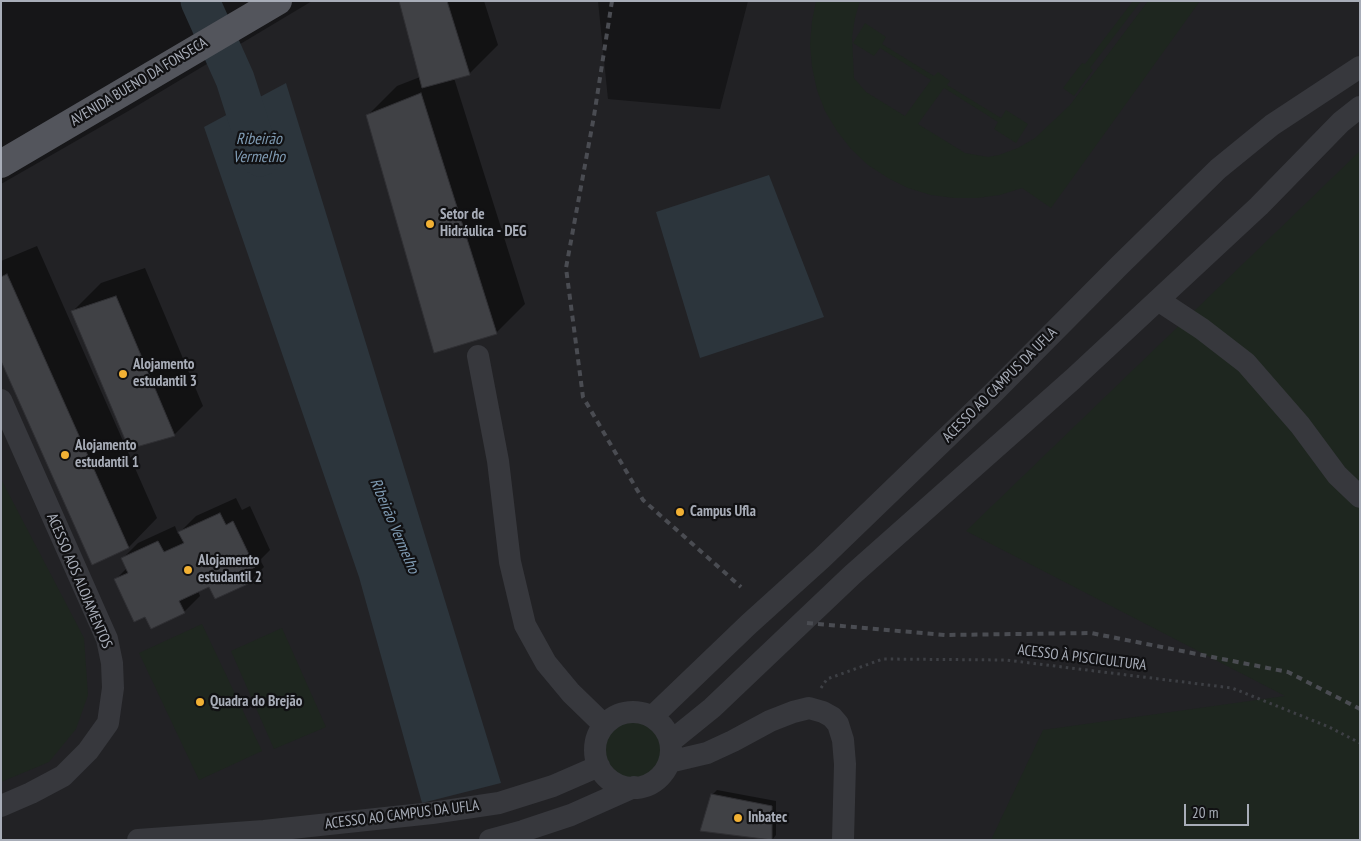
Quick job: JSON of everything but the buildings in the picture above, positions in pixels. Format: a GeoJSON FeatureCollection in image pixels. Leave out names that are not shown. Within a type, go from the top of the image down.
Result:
{"type":"FeatureCollection","features":[{"type":"Feature","properties":{"kind":"main road","name":"AVENIDA BUENO DA FONSECA"},"geometry":{"type":"LineString","coordinates":[[1,164],[277,2]]}},
{"type":"Feature","properties":{"kind":"street","name":"ACESSO AO CAMPUS DA UFLA"},"geometry":{"type":"LineString","coordinates":[[652,717],[993,394],[1218,169],[1272,125],[1360,67]]}},
{"type":"Feature","properties":{"kind":"street"},"geometry":{"type":"LineString","coordinates":[[669,752],[712,708],[852,575],[1073,379],[1260,206],[1341,122],[1360,107]]}},
{"type":"Feature","properties":{"kind":"street"},"geometry":{"type":"LineString","coordinates":[[1158,300],[1202,329],[1246,363],[1300,425],[1337,475],[1360,497]]}},
{"type":"Feature","properties":{"kind":"street"},"geometry":{"type":"LineString","coordinates":[[478,356],[498,461],[510,562],[525,625],[546,663],[571,693],[604,725]]}},
{"type":"Feature","properties":{"kind":"street","name":"ACESSO AOS ALOJAMENTOS"},"geometry":{"type":"LineString","coordinates":[[1,400],[107,639],[112,663],[113,688],[108,723],[88,751],[63,776],[1,806]]}},
{"type":"Feature","properties":{"kind":"street"},"geometry":{"type":"LineString","coordinates":[[669,752],[707,753],[770,720],[809,708],[832,717],[838,724],[843,740],[845,764],[843,840]]}},
{"type":"Feature","properties":{"kind":"street"},"geometry":{"type":"LineString","coordinates":[[490,840],[571,815],[655,780],[663,772],[669,752],[666,731],[652,717],[639,712],[626,712],[614,717],[604,725],[598,734],[595,756],[605,775],[613,782],[634,788]]}},
{"type":"Feature","properties":{"kind":"street","name":"ACESSO AO CAMPUS DA UFLA"},"geometry":{"type":"LineString","coordinates":[[138,840],[264,831],[432,813],[499,803],[553,786],[599,766]]}},
{"type":"Feature","properties":{"kind":"path","name":"ACESSO À PISCICULTURA"},"geometry":{"type":"LineString","coordinates":[[809,708],[827,679],[883,659],[1006,660],[1232,688],[1329,727],[1360,743]]}},
{"type":"Feature","properties":{"kind":"shaded area","name":"Campus Ufla"},"geometry":{"type":"Polygon","coordinates":[[[312,1],[598,1],[608,99],[720,109],[748,1],[1360,1],[1360,840],[1,840],[1,184],[130,110],[312,1]]]}},
{"type":"Feature","properties":{"kind":"shaded area"},"geometry":{"type":"Polygon","coordinates":[[[816,1],[860,1],[852,37],[854,78],[866,92],[905,116],[931,80],[880,48],[874,56],[853,43],[865,23],[886,37],[882,44],[934,76],[938,72],[950,81],[947,85],[1001,118],[1006,110],[1028,124],[1016,143],[994,129],[998,122],[944,88],[918,124],[965,153],[988,157],[1018,148],[1035,138],[1070,105],[1148,1],[1200,1],[1051,208],[1022,188],[1000,195],[977,198],[931,195],[908,188],[868,165],[851,149],[837,131],[825,111],[817,90],[810,44],[816,1]]]}},
{"type":"Feature","properties":{"kind":"shaded area"},"geometry":{"type":"Polygon","coordinates":[[[1133,1],[1141,1],[1090,68],[1093,70],[1074,96],[1063,88],[1082,63],[1085,64],[1133,1]]]}},
{"type":"Feature","properties":{"kind":"shaded area"},"geometry":{"type":"Polygon","coordinates":[[[1360,151],[1360,840],[991,840],[1043,730],[1285,696],[966,531],[1360,151]]]}},
{"type":"Feature","properties":{"kind":"shaded area"},"geometry":{"type":"Polygon","coordinates":[[[1,479],[84,638],[88,695],[76,729],[49,762],[1,782],[1,479]]]}},
{"type":"Feature","properties":{"kind":"shaded area","name":"Quadra do Brejão"},"geometry":{"type":"Polygon","coordinates":[[[202,624],[262,751],[199,780],[139,653],[202,624]]]}},
{"type":"Feature","properties":{"kind":"shaded area","name":"Quadra do Brejão"},"geometry":{"type":"Polygon","coordinates":[[[282,628],[326,727],[274,749],[231,651],[282,628]]]}},
{"type":"Feature","properties":{"kind":"shaded area"},"geometry":{"type":"Polygon","coordinates":[[[622,718],[644,718],[662,734],[666,758],[651,778],[621,781],[602,765],[601,738],[622,718]]]}},
{"type":"Feature","properties":{"kind":"water"},"geometry":{"type":"Polygon","coordinates":[[[185,1],[213,1],[223,18],[200,33],[185,1]]]}},
{"type":"Feature","properties":{"kind":"water","name":"Ribeirão Vermelho"},"geometry":{"type":"Polygon","coordinates":[[[286,83],[501,783],[422,803],[359,577],[204,127],[286,83]]]}},
{"type":"Feature","properties":{"kind":"water"},"geometry":{"type":"Polygon","coordinates":[[[769,175],[824,317],[700,358],[656,212],[769,175]]]}},
{"type":"Feature","properties":{"kind":"waterway","name":"Ribeirão Vermelho"},"geometry":{"type":"LineString","coordinates":[[200,1],[235,79],[260,157]]}},
{"type":"Feature","properties":{"kind":"railway"},"geometry":{"type":"LineString","coordinates":[[612,1],[594,116],[566,268],[583,397],[643,500],[741,587]]}},
{"type":"Feature","properties":{"kind":"railway"},"geometry":{"type":"LineString","coordinates":[[807,623],[945,635],[1091,633],[1288,672],[1360,709]]}},
{"type":"Feature","properties":{"kind":"place","name":"Setor de Hidráulica - DEG"},"geometry":{"type":"Point","coordinates":[430,224]}},
{"type":"Feature","properties":{"kind":"place","name":"Alojamento estudantil 3"},"geometry":{"type":"Point","coordinates":[123,374]}},
{"type":"Feature","properties":{"kind":"place","name":"Alojamento estudantil 1"},"geometry":{"type":"Point","coordinates":[65,455]}},
{"type":"Feature","properties":{"kind":"place","name":"Campus Ufla"},"geometry":{"type":"Point","coordinates":[680,512]}},
{"type":"Feature","properties":{"kind":"place","name":"Alojamento estudantil 2"},"geometry":{"type":"Point","coordinates":[188,570]}},
{"type":"Feature","properties":{"kind":"place","name":"Quadra do Brejão"},"geometry":{"type":"Point","coordinates":[200,702]}},
{"type":"Feature","properties":{"kind":"place","name":"Inbatec"},"geometry":{"type":"Point","coordinates":[738,818]}}]}
